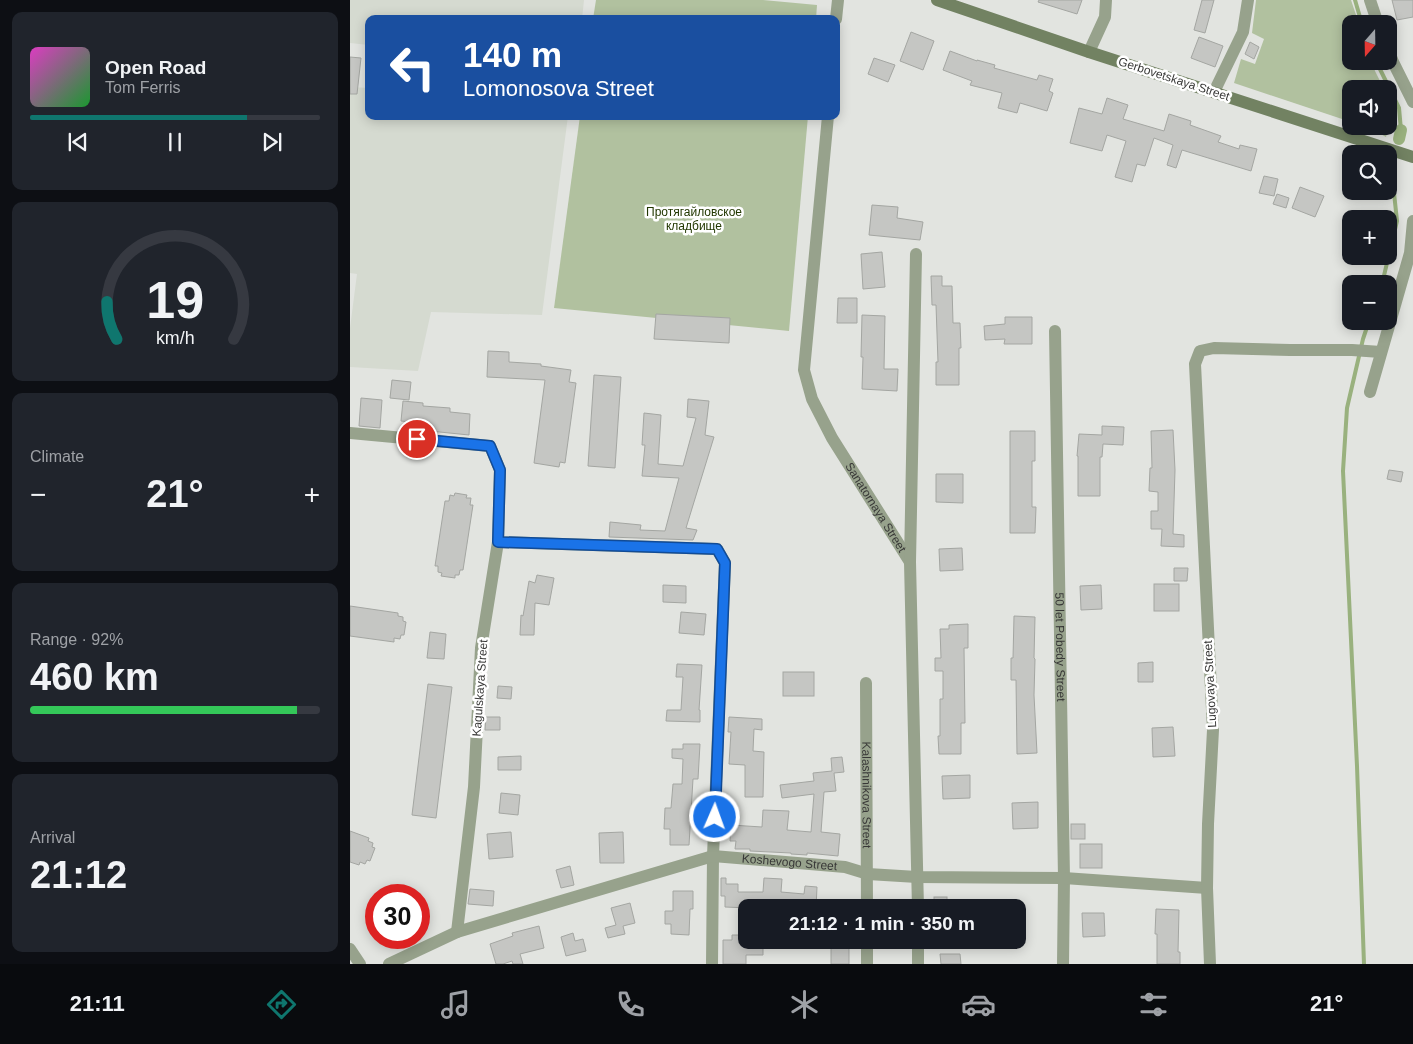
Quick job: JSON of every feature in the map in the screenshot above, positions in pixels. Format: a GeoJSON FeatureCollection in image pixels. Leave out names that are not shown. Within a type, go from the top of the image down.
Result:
{"type":"FeatureCollection","features":[{"type":"Feature","properties":{"kind":"street"},"geometry":{"type":"LineString","coordinates":[[836,15],[838,0]]}},
{"type":"Feature","properties":{"kind":"street","name":"Gerbovetskaya Street"},"geometry":{"type":"LineString","coordinates":[[937,0],[1089,52],[1413,157]]}},
{"type":"Feature","properties":{"kind":"street"},"geometry":{"type":"LineString","coordinates":[[1089,52],[1105,17],[1106,0]]}},
{"type":"Feature","properties":{"kind":"street"},"geometry":{"type":"LineString","coordinates":[[1214,92],[1244,32],[1248,0]]}},
{"type":"Feature","properties":{"kind":"street"},"geometry":{"type":"LineString","coordinates":[[1370,0],[1375,15]]}},
{"type":"Feature","properties":{"kind":"street"},"geometry":{"type":"LineString","coordinates":[[1397,70],[1413,102]]}},
{"type":"Feature","properties":{"kind":"street","name":"Sanatornaya Street"},"geometry":{"type":"LineString","coordinates":[[828,120],[804,370],[812,399],[832,438],[910,562],[918,899]]}},
{"type":"Feature","properties":{"kind":"street"},"geometry":{"type":"LineString","coordinates":[[1370,392],[1410,253],[1413,221]]}},
{"type":"Feature","properties":{"kind":"street"},"geometry":{"type":"LineString","coordinates":[[910,562],[916,254]]}},
{"type":"Feature","properties":{"kind":"street","name":"50 let Pobedy Street"},"geometry":{"type":"LineString","coordinates":[[1055,331],[1064,964]]}},
{"type":"Feature","properties":{"kind":"street","name":"Lugovaya Street"},"geometry":{"type":"LineString","coordinates":[[1210,964],[1207,888],[1213,730],[1195,364],[1200,351],[1214,348],[1381,352]]}},
{"type":"Feature","properties":{"kind":"street","name":"Kagulskaya Street"},"geometry":{"type":"LineString","coordinates":[[350,433],[490,446],[500,470],[498,542],[481,648],[474,787],[456,932]]}},
{"type":"Feature","properties":{"kind":"street"},"geometry":{"type":"LineString","coordinates":[[498,542],[717,549],[725,563],[713,856],[712,964]]}},
{"type":"Feature","properties":{"kind":"street","name":"Kalashnikova Street"},"geometry":{"type":"LineString","coordinates":[[866,683],[868,899]]}},
{"type":"Feature","properties":{"kind":"street","name":"Koshevogo Street"},"geometry":{"type":"LineString","coordinates":[[389,964],[456,932],[713,856],[845,867],[868,874],[918,877],[1064,878],[1207,888]]}},
{"type":"Feature","properties":{"kind":"street"},"geometry":{"type":"LineString","coordinates":[[867,949],[867,964]]}},
{"type":"Feature","properties":{"kind":"street"},"geometry":{"type":"LineString","coordinates":[[918,949],[918,964]]}},
{"type":"Feature","properties":{"kind":"street"},"geometry":{"type":"LineString","coordinates":[[350,950],[360,964]]}},
{"type":"Feature","properties":{"kind":"shaded area"},"geometry":{"type":"Polygon","coordinates":[[[350,0],[584,0],[582,15],[365,15],[365,45],[350,43],[350,0]]]}},
{"type":"Feature","properties":{"kind":"shaded area"},"geometry":{"type":"Polygon","coordinates":[[[350,87],[365,88],[365,120],[567,120],[542,315],[431,312],[418,371],[350,367],[350,328],[357,274],[350,273],[350,87]]]}},
{"type":"Feature","properties":{"kind":"green space"},"geometry":{"type":"Polygon","coordinates":[[[596,0],[763,0],[817,5],[816,15],[594,15],[596,0]]]}},
{"type":"Feature","properties":{"kind":"green space"},"geometry":{"type":"Polygon","coordinates":[[[1256,0],[1351,0],[1356,15],[1342,15],[1342,70],[1375,70],[1380,80],[1342,80],[1342,119],[1234,83],[1241,59],[1255,64],[1264,39],[1252,33],[1256,0]]]}},
{"type":"Feature","properties":{"kind":"green space","name":"Протягайловское кладбище"},"geometry":{"type":"Polygon","coordinates":[[[579,120],[808,120],[789,331],[554,308],[579,120]]]}},
{"type":"Feature","properties":{"kind":"building"},"geometry":{"type":"Polygon","coordinates":[[[1039,0],[1082,0],[1077,14],[1038,2],[1039,0]]]}},
{"type":"Feature","properties":{"kind":"building"},"geometry":{"type":"Polygon","coordinates":[[[1202,0],[1214,0],[1205,33],[1194,30],[1202,0]]]}},
{"type":"Feature","properties":{"kind":"building"},"geometry":{"type":"Polygon","coordinates":[[[1392,0],[1413,0],[1413,17],[1398,20],[1398,15],[1396,15],[1392,0]]]}},
{"type":"Feature","properties":{"kind":"building"},"geometry":{"type":"Polygon","coordinates":[[[911,32],[934,41],[923,70],[900,61],[911,32]]]}},
{"type":"Feature","properties":{"kind":"building"},"geometry":{"type":"Polygon","coordinates":[[[1199,37],[1223,46],[1215,67],[1191,58],[1199,37]]]}},
{"type":"Feature","properties":{"kind":"building"},"geometry":{"type":"Polygon","coordinates":[[[1250,42],[1259,47],[1254,59],[1245,54],[1250,42]]]}},
{"type":"Feature","properties":{"kind":"building"},"geometry":{"type":"Polygon","coordinates":[[[950,51],[977,61],[995,65],[994,68],[1037,80],[1039,75],[1053,79],[1049,91],[1053,93],[1047,111],[1020,103],[1017,113],[998,108],[1002,93],[970,85],[972,81],[943,70],[950,51]]]}},
{"type":"Feature","properties":{"kind":"building"},"geometry":{"type":"Polygon","coordinates":[[[350,57],[361,58],[357,94],[350,94],[350,57]]]}},
{"type":"Feature","properties":{"kind":"building"},"geometry":{"type":"Polygon","coordinates":[[[874,58],[895,65],[888,82],[868,74],[874,58]]]}},
{"type":"Feature","properties":{"kind":"building"},"geometry":{"type":"Polygon","coordinates":[[[1107,98],[1128,105],[1123,119],[1164,131],[1169,114],[1191,121],[1190,125],[1221,136],[1218,142],[1239,149],[1240,145],[1257,149],[1251,171],[1182,150],[1176,168],[1167,165],[1173,145],[1154,138],[1145,166],[1137,164],[1132,182],[1115,177],[1126,141],[1107,135],[1102,151],[1070,143],[1079,108],[1102,114],[1107,98]]]}},
{"type":"Feature","properties":{"kind":"building"},"geometry":{"type":"Polygon","coordinates":[[[1264,176],[1278,179],[1274,196],[1259,193],[1264,176]]]}},
{"type":"Feature","properties":{"kind":"building"},"geometry":{"type":"Polygon","coordinates":[[[1300,187],[1324,196],[1315,217],[1292,208],[1300,187]]]}},
{"type":"Feature","properties":{"kind":"building"},"geometry":{"type":"Polygon","coordinates":[[[1277,194],[1289,198],[1286,208],[1273,204],[1277,194]]]}},
{"type":"Feature","properties":{"kind":"building"},"geometry":{"type":"Polygon","coordinates":[[[872,205],[898,207],[897,218],[923,222],[920,240],[869,235],[872,205]]]}},
{"type":"Feature","properties":{"kind":"building"},"geometry":{"type":"Polygon","coordinates":[[[882,252],[885,287],[863,289],[861,254],[882,252]]]}},
{"type":"Feature","properties":{"kind":"building"},"geometry":{"type":"Polygon","coordinates":[[[931,276],[942,276],[942,286],[952,286],[953,323],[960,323],[959,385],[936,385],[936,362],[938,362],[936,305],[932,305],[931,276]]]}},
{"type":"Feature","properties":{"kind":"building"},"geometry":{"type":"Polygon","coordinates":[[[838,298],[857,298],[857,323],[837,323],[838,298]]]}},
{"type":"Feature","properties":{"kind":"building"},"geometry":{"type":"Polygon","coordinates":[[[656,314],[730,318],[729,343],[654,339],[656,314]]]}},
{"type":"Feature","properties":{"kind":"building"},"geometry":{"type":"Polygon","coordinates":[[[862,315],[885,316],[884,369],[898,369],[897,391],[862,389],[862,315]]]}},
{"type":"Feature","properties":{"kind":"building"},"geometry":{"type":"Polygon","coordinates":[[[1005,317],[1032,317],[1032,344],[1004,344],[1005,339],[985,340],[984,326],[1005,324],[1005,317]]]}},
{"type":"Feature","properties":{"kind":"building"},"geometry":{"type":"Polygon","coordinates":[[[488,351],[509,352],[509,362],[541,364],[541,366],[571,370],[569,382],[576,383],[565,463],[560,462],[559,467],[534,463],[545,380],[487,377],[488,351]]]}},
{"type":"Feature","properties":{"kind":"building"},"geometry":{"type":"Polygon","coordinates":[[[594,375],[621,377],[615,468],[588,466],[594,375]]]}},
{"type":"Feature","properties":{"kind":"building"},"geometry":{"type":"Polygon","coordinates":[[[392,380],[411,382],[409,400],[390,398],[392,380]]]}},
{"type":"Feature","properties":{"kind":"building"},"geometry":{"type":"Polygon","coordinates":[[[361,398],[382,400],[380,428],[359,426],[361,398]]]}},
{"type":"Feature","properties":{"kind":"building"},"geometry":{"type":"Polygon","coordinates":[[[688,399],[709,401],[705,435],[714,437],[686,528],[697,530],[693,540],[609,537],[610,522],[641,525],[640,530],[665,531],[679,478],[642,476],[645,445],[642,445],[644,413],[661,415],[658,464],[683,466],[696,418],[687,417],[688,399]]]}},
{"type":"Feature","properties":{"kind":"building"},"geometry":{"type":"Polygon","coordinates":[[[403,401],[423,403],[423,406],[450,408],[450,412],[470,414],[469,435],[411,430],[412,422],[401,421],[403,401]]]}},
{"type":"Feature","properties":{"kind":"building"},"geometry":{"type":"Polygon","coordinates":[[[1102,426],[1124,427],[1123,445],[1103,444],[1102,457],[1100,457],[1100,496],[1078,496],[1077,456],[1079,434],[1102,435],[1102,426]]]}},
{"type":"Feature","properties":{"kind":"building"},"geometry":{"type":"Polygon","coordinates":[[[1173,430],[1175,470],[1173,534],[1184,535],[1184,547],[1161,546],[1162,529],[1151,529],[1151,511],[1158,511],[1158,492],[1149,491],[1150,468],[1152,468],[1151,431],[1173,430]]]}},
{"type":"Feature","properties":{"kind":"building"},"geometry":{"type":"Polygon","coordinates":[[[1010,431],[1035,431],[1035,461],[1032,461],[1032,507],[1036,507],[1035,533],[1010,533],[1010,431]]]}},
{"type":"Feature","properties":{"kind":"building"},"geometry":{"type":"Polygon","coordinates":[[[1389,470],[1403,472],[1401,482],[1387,479],[1389,470]]]}},
{"type":"Feature","properties":{"kind":"building"},"geometry":{"type":"Polygon","coordinates":[[[936,474],[963,474],[963,503],[936,502],[936,474]]]}},
{"type":"Feature","properties":{"kind":"building"},"geometry":{"type":"Polygon","coordinates":[[[455,493],[467,495],[466,498],[471,498],[470,505],[473,505],[463,570],[460,570],[459,575],[455,575],[455,578],[441,576],[442,573],[438,572],[438,566],[435,566],[445,501],[449,501],[450,495],[454,496],[455,493]]]}},
{"type":"Feature","properties":{"kind":"building"},"geometry":{"type":"Polygon","coordinates":[[[962,548],[963,570],[940,571],[939,549],[962,548]]]}},
{"type":"Feature","properties":{"kind":"building"},"geometry":{"type":"Polygon","coordinates":[[[1174,568],[1188,568],[1187,581],[1174,581],[1174,568]]]}},
{"type":"Feature","properties":{"kind":"building"},"geometry":{"type":"Polygon","coordinates":[[[537,575],[554,578],[549,605],[535,603],[534,635],[520,635],[521,615],[523,616],[529,581],[535,583],[537,575]]]}},
{"type":"Feature","properties":{"kind":"building"},"geometry":{"type":"Polygon","coordinates":[[[1154,584],[1179,584],[1179,611],[1154,611],[1154,584]]]}},
{"type":"Feature","properties":{"kind":"building"},"geometry":{"type":"Polygon","coordinates":[[[663,585],[686,586],[686,603],[663,602],[663,585]]]}},
{"type":"Feature","properties":{"kind":"building"},"geometry":{"type":"Polygon","coordinates":[[[1101,585],[1102,609],[1081,610],[1080,586],[1101,585]]]}},
{"type":"Feature","properties":{"kind":"building"},"geometry":{"type":"Polygon","coordinates":[[[350,606],[398,613],[398,616],[403,617],[403,621],[406,622],[404,635],[401,635],[400,639],[394,638],[394,642],[350,636],[350,606]]]}},
{"type":"Feature","properties":{"kind":"building"},"geometry":{"type":"Polygon","coordinates":[[[681,612],[706,614],[704,635],[679,633],[681,612]]]}},
{"type":"Feature","properties":{"kind":"building"},"geometry":{"type":"Polygon","coordinates":[[[1014,616],[1035,617],[1034,695],[1037,753],[1017,754],[1016,680],[1011,680],[1014,616]]]}},
{"type":"Feature","properties":{"kind":"building"},"geometry":{"type":"Polygon","coordinates":[[[968,624],[968,648],[964,648],[965,723],[961,723],[961,754],[939,754],[938,736],[940,736],[940,699],[943,699],[943,671],[935,671],[935,658],[941,658],[940,629],[949,629],[949,625],[968,624]]]}},
{"type":"Feature","properties":{"kind":"building"},"geometry":{"type":"Polygon","coordinates":[[[430,632],[446,634],[444,659],[427,658],[430,632]]]}},
{"type":"Feature","properties":{"kind":"building"},"geometry":{"type":"Polygon","coordinates":[[[1153,662],[1153,682],[1138,682],[1138,663],[1153,662]]]}},
{"type":"Feature","properties":{"kind":"building"},"geometry":{"type":"Polygon","coordinates":[[[677,664],[702,665],[700,722],[666,721],[667,710],[681,710],[683,677],[676,677],[677,664]]]}},
{"type":"Feature","properties":{"kind":"building"},"geometry":{"type":"Polygon","coordinates":[[[783,672],[814,672],[814,696],[783,696],[783,672]]]}},
{"type":"Feature","properties":{"kind":"building"},"geometry":{"type":"Polygon","coordinates":[[[428,684],[452,687],[436,818],[412,815],[428,684]]]}},
{"type":"Feature","properties":{"kind":"building"},"geometry":{"type":"Polygon","coordinates":[[[498,686],[512,687],[511,699],[497,698],[498,686]]]}},
{"type":"Feature","properties":{"kind":"building"},"geometry":{"type":"Polygon","coordinates":[[[486,717],[500,717],[500,730],[485,730],[486,717]]]}},
{"type":"Feature","properties":{"kind":"building"},"geometry":{"type":"Polygon","coordinates":[[[729,717],[762,719],[762,730],[754,729],[753,751],[764,752],[763,797],[745,797],[745,765],[729,764],[731,732],[728,732],[729,717]]]}},
{"type":"Feature","properties":{"kind":"building"},"geometry":{"type":"Polygon","coordinates":[[[1173,727],[1175,756],[1153,757],[1152,728],[1173,727]]]}},
{"type":"Feature","properties":{"kind":"building"},"geometry":{"type":"Polygon","coordinates":[[[683,744],[700,744],[698,779],[693,779],[689,845],[670,845],[670,829],[664,829],[665,808],[671,808],[673,784],[682,784],[683,759],[672,758],[672,749],[683,749],[683,744]]]}},
{"type":"Feature","properties":{"kind":"building"},"geometry":{"type":"Polygon","coordinates":[[[521,756],[521,770],[498,770],[498,757],[521,756]]]}},
{"type":"Feature","properties":{"kind":"building"},"geometry":{"type":"Polygon","coordinates":[[[842,757],[844,772],[834,773],[836,791],[824,792],[821,832],[840,834],[838,856],[735,849],[736,841],[730,841],[731,825],[762,827],[763,810],[789,811],[787,830],[811,832],[814,794],[782,798],[780,785],[814,781],[813,773],[832,771],[831,758],[842,757]]]}},
{"type":"Feature","properties":{"kind":"building"},"geometry":{"type":"Polygon","coordinates":[[[970,775],[970,798],[943,799],[942,776],[970,775]]]}},
{"type":"Feature","properties":{"kind":"building"},"geometry":{"type":"Polygon","coordinates":[[[501,793],[520,795],[518,815],[499,813],[501,793]]]}},
{"type":"Feature","properties":{"kind":"building"},"geometry":{"type":"Polygon","coordinates":[[[1038,802],[1038,828],[1013,829],[1012,803],[1038,802]]]}},
{"type":"Feature","properties":{"kind":"building"},"geometry":{"type":"Polygon","coordinates":[[[1071,824],[1085,824],[1085,839],[1071,839],[1071,824]]]}},
{"type":"Feature","properties":{"kind":"building"},"geometry":{"type":"Polygon","coordinates":[[[350,831],[369,838],[368,841],[373,843],[372,847],[375,848],[370,861],[367,860],[365,864],[360,862],[359,865],[350,862],[350,831]]]}},
{"type":"Feature","properties":{"kind":"building"},"geometry":{"type":"Polygon","coordinates":[[[511,832],[513,857],[489,859],[487,834],[511,832]]]}},
{"type":"Feature","properties":{"kind":"building"},"geometry":{"type":"Polygon","coordinates":[[[623,832],[624,863],[600,863],[599,833],[623,832]]]}},
{"type":"Feature","properties":{"kind":"building"},"geometry":{"type":"Polygon","coordinates":[[[1080,844],[1102,844],[1102,868],[1080,868],[1080,844]]]}},
{"type":"Feature","properties":{"kind":"building"},"geometry":{"type":"Polygon","coordinates":[[[570,866],[574,885],[561,888],[556,870],[570,866]]]}},
{"type":"Feature","properties":{"kind":"building"},"geometry":{"type":"Polygon","coordinates":[[[721,878],[726,878],[726,884],[738,884],[738,892],[763,892],[764,878],[782,879],[781,892],[804,894],[805,886],[817,887],[816,899],[738,899],[738,908],[725,907],[725,896],[721,896],[721,878]]]}},
{"type":"Feature","properties":{"kind":"building"},"geometry":{"type":"Polygon","coordinates":[[[470,889],[494,891],[493,906],[468,904],[470,889]]]}},
{"type":"Feature","properties":{"kind":"building"},"geometry":{"type":"Polygon","coordinates":[[[673,891],[693,891],[693,909],[690,909],[689,935],[671,934],[671,924],[665,924],[665,911],[673,911],[673,891]]]}},
{"type":"Feature","properties":{"kind":"building"},"geometry":{"type":"Polygon","coordinates":[[[934,897],[947,897],[947,899],[934,899],[934,897]]]}},
{"type":"Feature","properties":{"kind":"building"},"geometry":{"type":"Polygon","coordinates":[[[630,903],[635,923],[623,926],[625,934],[608,938],[605,928],[616,925],[611,908],[630,903]]]}},
{"type":"Feature","properties":{"kind":"building"},"geometry":{"type":"Polygon","coordinates":[[[1156,909],[1179,910],[1178,952],[1180,952],[1180,964],[1157,964],[1156,909]]]}},
{"type":"Feature","properties":{"kind":"building"},"geometry":{"type":"Polygon","coordinates":[[[1082,913],[1104,913],[1105,936],[1083,937],[1082,913]]]}},
{"type":"Feature","properties":{"kind":"building"},"geometry":{"type":"Polygon","coordinates":[[[539,926],[544,948],[520,954],[523,964],[513,964],[512,961],[496,964],[490,944],[513,936],[512,933],[539,926]]]}},
{"type":"Feature","properties":{"kind":"building"},"geometry":{"type":"Polygon","coordinates":[[[573,933],[575,941],[583,939],[586,951],[566,956],[561,937],[573,933]]]}},
{"type":"Feature","properties":{"kind":"building"},"geometry":{"type":"Polygon","coordinates":[[[732,935],[738,935],[738,949],[763,949],[763,955],[746,955],[746,964],[723,964],[723,940],[732,940],[732,935]]]}},
{"type":"Feature","properties":{"kind":"building"},"geometry":{"type":"Polygon","coordinates":[[[831,949],[849,949],[849,964],[831,964],[831,949]]]}},
{"type":"Feature","properties":{"kind":"building"},"geometry":{"type":"Polygon","coordinates":[[[940,954],[960,954],[961,964],[941,964],[940,954]]]}},
{"type":"Feature","properties":{"kind":"waterway"},"geometry":{"type":"LineString","coordinates":[[1355,0],[1359,15]]}},
{"type":"Feature","properties":{"kind":"waterway"},"geometry":{"type":"LineString","coordinates":[[1380,70],[1399,108],[1401,130]]}},
{"type":"Feature","properties":{"kind":"waterway"},"geometry":{"type":"LineString","coordinates":[[1399,139],[1401,130]]}},
{"type":"Feature","properties":{"kind":"waterway"},"geometry":{"type":"LineString","coordinates":[[1384,275],[1397,221],[1395,200]]}},
{"type":"Feature","properties":{"kind":"waterway"},"geometry":{"type":"LineString","coordinates":[[1364,964],[1343,471],[1347,408],[1366,330]]}},
{"type":"Feature","properties":{"kind":"route"},"geometry":{"type":"LineString","coordinates":[[417,439],[490,446],[500,470],[498,542],[717,549],[725,563],[715,817]]}}]}
